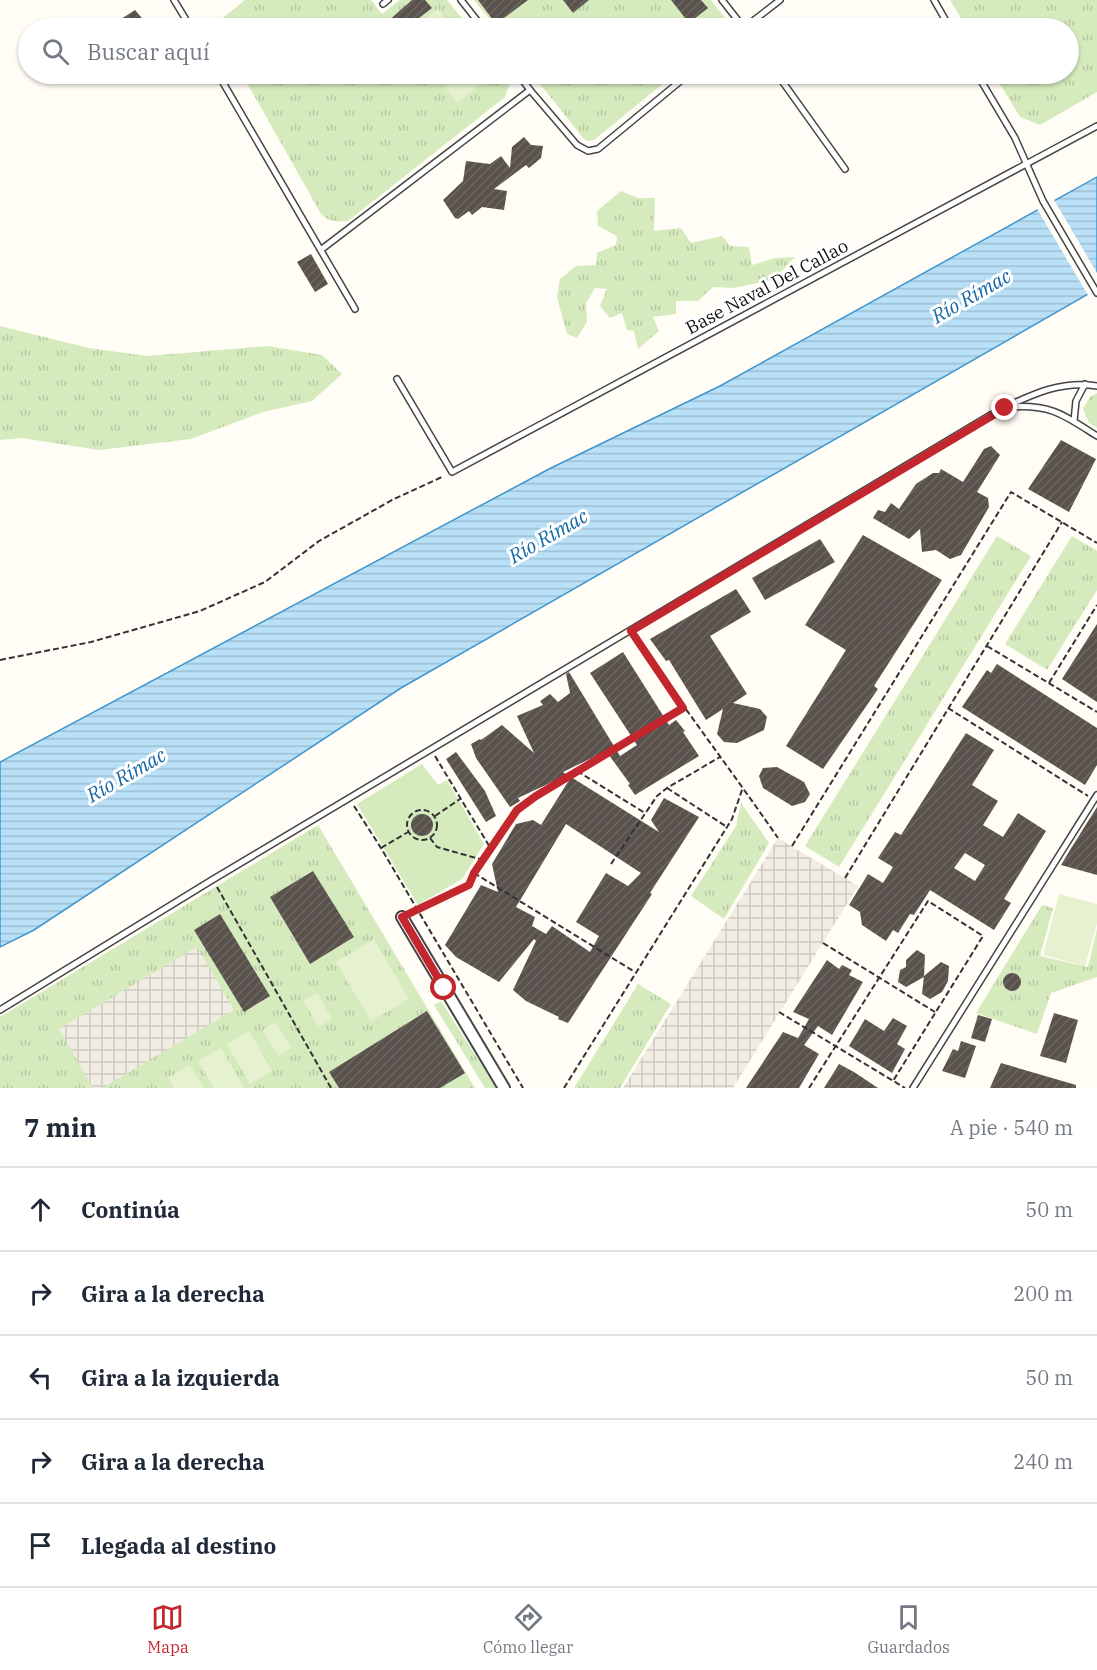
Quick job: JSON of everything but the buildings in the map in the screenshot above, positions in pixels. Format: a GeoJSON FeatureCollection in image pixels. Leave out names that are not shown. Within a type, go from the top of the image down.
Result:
{"type":"FeatureCollection","features":[{"type":"Feature","properties":{"kind":"street"},"geometry":{"type":"LineString","coordinates":[[402,917],[504,1088]]}},
{"type":"Feature","properties":{"kind":"lane"},"geometry":{"type":"LineString","coordinates":[[174,0],[185,18]]}},
{"type":"Feature","properties":{"kind":"lane"},"geometry":{"type":"LineString","coordinates":[[461,0],[475,18]]}},
{"type":"Feature","properties":{"kind":"lane"},"geometry":{"type":"LineString","coordinates":[[722,0],[736,18]]}},
{"type":"Feature","properties":{"kind":"lane"},"geometry":{"type":"LineString","coordinates":[[757,18],[780,0]]}},
{"type":"Feature","properties":{"kind":"lane"},"geometry":{"type":"LineString","coordinates":[[934,0],[944,18]]}},
{"type":"Feature","properties":{"kind":"lane"},"geometry":{"type":"LineString","coordinates":[[224,84],[355,309]]}},
{"type":"Feature","properties":{"kind":"lane"},"geometry":{"type":"LineString","coordinates":[[526,84],[577,145],[588,151],[598,148],[677,84]]}},
{"type":"Feature","properties":{"kind":"lane"},"geometry":{"type":"LineString","coordinates":[[784,84],[845,169]]}},
{"type":"Feature","properties":{"kind":"lane"},"geometry":{"type":"LineString","coordinates":[[983,84],[1028,164],[1043,201],[1097,292]]}},
{"type":"Feature","properties":{"kind":"lane"},"geometry":{"type":"LineString","coordinates":[[322,249],[531,90]]}},
{"type":"Feature","properties":{"kind":"lane","name":"Base Naval Del Callao"},"geometry":{"type":"LineString","coordinates":[[452,472],[1097,126]]}},
{"type":"Feature","properties":{"kind":"lane"},"geometry":{"type":"LineString","coordinates":[[396,379],[452,472]]}},
{"type":"Feature","properties":{"kind":"lane"},"geometry":{"type":"LineString","coordinates":[[1074,421],[1076,401],[1085,384]]}},
{"type":"Feature","properties":{"kind":"lane"},"geometry":{"type":"LineString","coordinates":[[0,1010],[212,880],[1005,408],[1042,390],[1085,384],[1097,386]]}},
{"type":"Feature","properties":{"kind":"lane"},"geometry":{"type":"LineString","coordinates":[[1005,408],[1023,406],[1059,411],[1097,436]]}},
{"type":"Feature","properties":{"kind":"lane"},"geometry":{"type":"LineString","coordinates":[[913,1088],[1095,797]]}},
{"type":"Feature","properties":{"kind":"path"},"geometry":{"type":"LineString","coordinates":[[0,660],[91,642],[200,611],[265,582],[319,541],[394,499],[452,472]]}},
{"type":"Feature","properties":{"kind":"path"},"geometry":{"type":"LineString","coordinates":[[792,846],[1011,492],[1097,543]]}},
{"type":"Feature","properties":{"kind":"path"},"geometry":{"type":"LineString","coordinates":[[845,878],[1062,522]]}},
{"type":"Feature","properties":{"kind":"path"},"geometry":{"type":"LineString","coordinates":[[1049,683],[1097,605]]}},
{"type":"Feature","properties":{"kind":"path"},"geometry":{"type":"LineString","coordinates":[[631,631],[683,708],[778,837]]}},
{"type":"Feature","properties":{"kind":"path"},"geometry":{"type":"LineString","coordinates":[[987,646],[1097,712]]}},
{"type":"Feature","properties":{"kind":"path"},"geometry":{"type":"LineString","coordinates":[[0,656],[4,659]]}},
{"type":"Feature","properties":{"kind":"path"},"geometry":{"type":"LineString","coordinates":[[402,917],[469,885],[474,873],[517,810],[536,796],[683,708]]}},
{"type":"Feature","properties":{"kind":"path"},"geometry":{"type":"LineString","coordinates":[[948,708],[1095,797]]}},
{"type":"Feature","properties":{"kind":"path"},"geometry":{"type":"LineString","coordinates":[[431,750],[490,849]]}},
{"type":"Feature","properties":{"kind":"path"},"geometry":{"type":"LineString","coordinates":[[610,864],[657,796],[720,757]]}},
{"type":"Feature","properties":{"kind":"path"},"geometry":{"type":"LineString","coordinates":[[577,771],[645,813]]}},
{"type":"Feature","properties":{"kind":"path"},"geometry":{"type":"LineString","coordinates":[[564,1088],[732,819],[743,787]]}},
{"type":"Feature","properties":{"kind":"path"},"geometry":{"type":"LineString","coordinates":[[667,788],[727,827]]}},
{"type":"Feature","properties":{"kind":"path"},"geometry":{"type":"LineString","coordinates":[[350,799],[523,1088]]}},
{"type":"Feature","properties":{"kind":"path"},"geometry":{"type":"LineString","coordinates":[[435,816],[460,799]]}},
{"type":"Feature","properties":{"kind":"path"},"geometry":{"type":"LineString","coordinates":[[421,810],[431,812],[435,816],[438,826],[430,838],[416,839],[408,832],[407,822],[412,813],[421,810]]}},
{"type":"Feature","properties":{"kind":"path"},"geometry":{"type":"LineString","coordinates":[[381,848],[408,832]]}},
{"type":"Feature","properties":{"kind":"path"},"geometry":{"type":"LineString","coordinates":[[430,838],[437,847],[483,860]]}},
{"type":"Feature","properties":{"kind":"path"},"geometry":{"type":"LineString","coordinates":[[474,873],[636,973]]}},
{"type":"Feature","properties":{"kind":"path"},"geometry":{"type":"LineString","coordinates":[[212,880],[331,1088]]}},
{"type":"Feature","properties":{"kind":"path"},"geometry":{"type":"LineString","coordinates":[[809,1088],[928,901],[983,936],[893,1081]]}},
{"type":"Feature","properties":{"kind":"path"},"geometry":{"type":"LineString","coordinates":[[822,943],[935,1013]]}},
{"type":"Feature","properties":{"kind":"path"},"geometry":{"type":"LineString","coordinates":[[780,1012],[904,1088]]}},
{"type":"Feature","properties":{"kind":"green space"},"geometry":{"type":"Polygon","coordinates":[[[245,0],[371,0],[382,14],[400,0],[447,0],[462,18],[223,18],[245,0]]]}},
{"type":"Feature","properties":{"kind":"green space"},"geometry":{"type":"Polygon","coordinates":[[[474,0],[711,0],[725,18],[489,18],[474,0]]]}},
{"type":"Feature","properties":{"kind":"green space"},"geometry":{"type":"Polygon","coordinates":[[[950,0],[1097,0],[1097,92],[1040,125],[1020,117],[1000,84],[1079,84],[1079,18],[961,18],[950,0]]]}},
{"type":"Feature","properties":{"kind":"green space"},"geometry":{"type":"Polygon","coordinates":[[[438,9],[445,18],[426,18],[438,9]]]}},
{"type":"Feature","properties":{"kind":"green space"},"geometry":{"type":"Polygon","coordinates":[[[248,84],[510,84],[505,97],[348,221],[330,220],[321,214],[248,84]]]}},
{"type":"Feature","properties":{"kind":"green space"},"geometry":{"type":"Polygon","coordinates":[[[449,84],[481,84],[457,103],[445,87],[449,84]]]}},
{"type":"Feature","properties":{"kind":"green space"},"geometry":{"type":"Polygon","coordinates":[[[540,84],[663,84],[594,140],[584,139],[540,84]]]}},
{"type":"Feature","properties":{"kind":"green space"},"geometry":{"type":"Polygon","coordinates":[[[621,191],[639,198],[655,198],[654,231],[681,228],[691,243],[722,236],[730,246],[749,247],[752,265],[775,258],[795,257],[773,280],[734,288],[713,287],[698,301],[676,301],[676,314],[653,317],[659,331],[638,349],[634,331],[627,330],[622,313],[610,318],[600,306],[607,289],[595,288],[586,303],[587,322],[577,338],[567,334],[557,297],[560,279],[576,266],[596,265],[597,253],[616,245],[617,236],[598,226],[597,211],[621,191]]]}},
{"type":"Feature","properties":{"kind":"green space"},"geometry":{"type":"Polygon","coordinates":[[[0,326],[89,348],[147,356],[268,346],[322,355],[342,374],[312,401],[263,412],[191,439],[99,450],[22,438],[0,440],[0,326]]]}},
{"type":"Feature","properties":{"kind":"green space"},"geometry":{"type":"Polygon","coordinates":[[[1097,393],[1097,428],[1089,423],[1083,409],[1090,397],[1097,393]]]}},
{"type":"Feature","properties":{"kind":"green space"},"geometry":{"type":"Polygon","coordinates":[[[997,536],[1031,556],[839,867],[805,846],[997,536]]]}},
{"type":"Feature","properties":{"kind":"green space"},"geometry":{"type":"Polygon","coordinates":[[[1072,536],[1097,551],[1097,590],[1047,670],[1005,644],[1072,536]]]}},
{"type":"Feature","properties":{"kind":"green space"},"geometry":{"type":"Polygon","coordinates":[[[422,764],[438,785],[447,780],[484,844],[462,879],[418,905],[357,804],[422,764]]]}},
{"type":"Feature","properties":{"kind":"green space"},"geometry":{"type":"Polygon","coordinates":[[[741,803],[769,843],[724,919],[691,896],[736,826],[741,803]]]}},
{"type":"Feature","properties":{"kind":"green space"},"geometry":{"type":"Polygon","coordinates":[[[318,825],[475,1088],[0,1088],[0,1017],[318,825]]]}},
{"type":"Feature","properties":{"kind":"green space"},"geometry":{"type":"Polygon","coordinates":[[[1059,894],[1097,904],[1097,923],[1085,966],[1043,955],[1059,894]]]}},
{"type":"Feature","properties":{"kind":"green space"},"geometry":{"type":"Polygon","coordinates":[[[1042,905],[1053,908],[1040,956],[1088,967],[1097,929],[1097,977],[1051,993],[1037,1034],[976,1013],[1042,905]]]}},
{"type":"Feature","properties":{"kind":"green space"},"geometry":{"type":"Polygon","coordinates":[[[374,939],[409,999],[371,1021],[336,962],[374,939]]]}},
{"type":"Feature","properties":{"kind":"green space"},"geometry":{"type":"Polygon","coordinates":[[[638,984],[671,1004],[620,1088],[574,1088],[638,984]]]}},
{"type":"Feature","properties":{"kind":"green space"},"geometry":{"type":"Polygon","coordinates":[[[317,993],[332,1019],[319,1027],[303,1001],[317,993]]]}},
{"type":"Feature","properties":{"kind":"green space"},"geometry":{"type":"Polygon","coordinates":[[[441,1001],[496,1088],[485,1088],[434,1005],[441,1001]]]}},
{"type":"Feature","properties":{"kind":"green space"},"geometry":{"type":"Polygon","coordinates":[[[276,1022],[291,1048],[278,1056],[263,1030],[276,1022]]]}},
{"type":"Feature","properties":{"kind":"green space"},"geometry":{"type":"Polygon","coordinates":[[[249,1031],[272,1071],[250,1084],[227,1044],[249,1031]]]}},
{"type":"Feature","properties":{"kind":"green space"},"geometry":{"type":"Polygon","coordinates":[[[221,1048],[244,1088],[214,1088],[198,1061],[221,1048]]]}},
{"type":"Feature","properties":{"kind":"green space"},"geometry":{"type":"Polygon","coordinates":[[[190,1065],[204,1088],[174,1088],[168,1078],[190,1065]]]}},
{"type":"Feature","properties":{"kind":"shaded area"},"geometry":{"type":"Polygon","coordinates":[[[778,838],[858,886],[733,1088],[623,1088],[778,838]]]}},
{"type":"Feature","properties":{"kind":"shaded area"},"geometry":{"type":"Polygon","coordinates":[[[197,947],[234,1010],[102,1088],[93,1088],[59,1029],[197,947]]]}},
{"type":"Feature","properties":{"kind":"water","name":"Río Rímac"},"geometry":{"type":"Polygon","coordinates":[[[1097,177],[1097,289],[401,688],[34,930],[0,947],[0,762],[549,469],[720,386],[1097,177]]]}},
{"type":"Feature","properties":{"kind":"pier"},"geometry":{"type":"Polygon","coordinates":[[[1053,198],[1097,273],[1097,293],[1089,297],[1036,207],[1053,198]]]}},
{"type":"Feature","properties":{"kind":"route"},"geometry":{"type":"LineString","coordinates":[[444,988],[402,917],[469,885],[474,873],[517,810],[536,796],[683,708],[631,631],[1005,408]]}}]}
